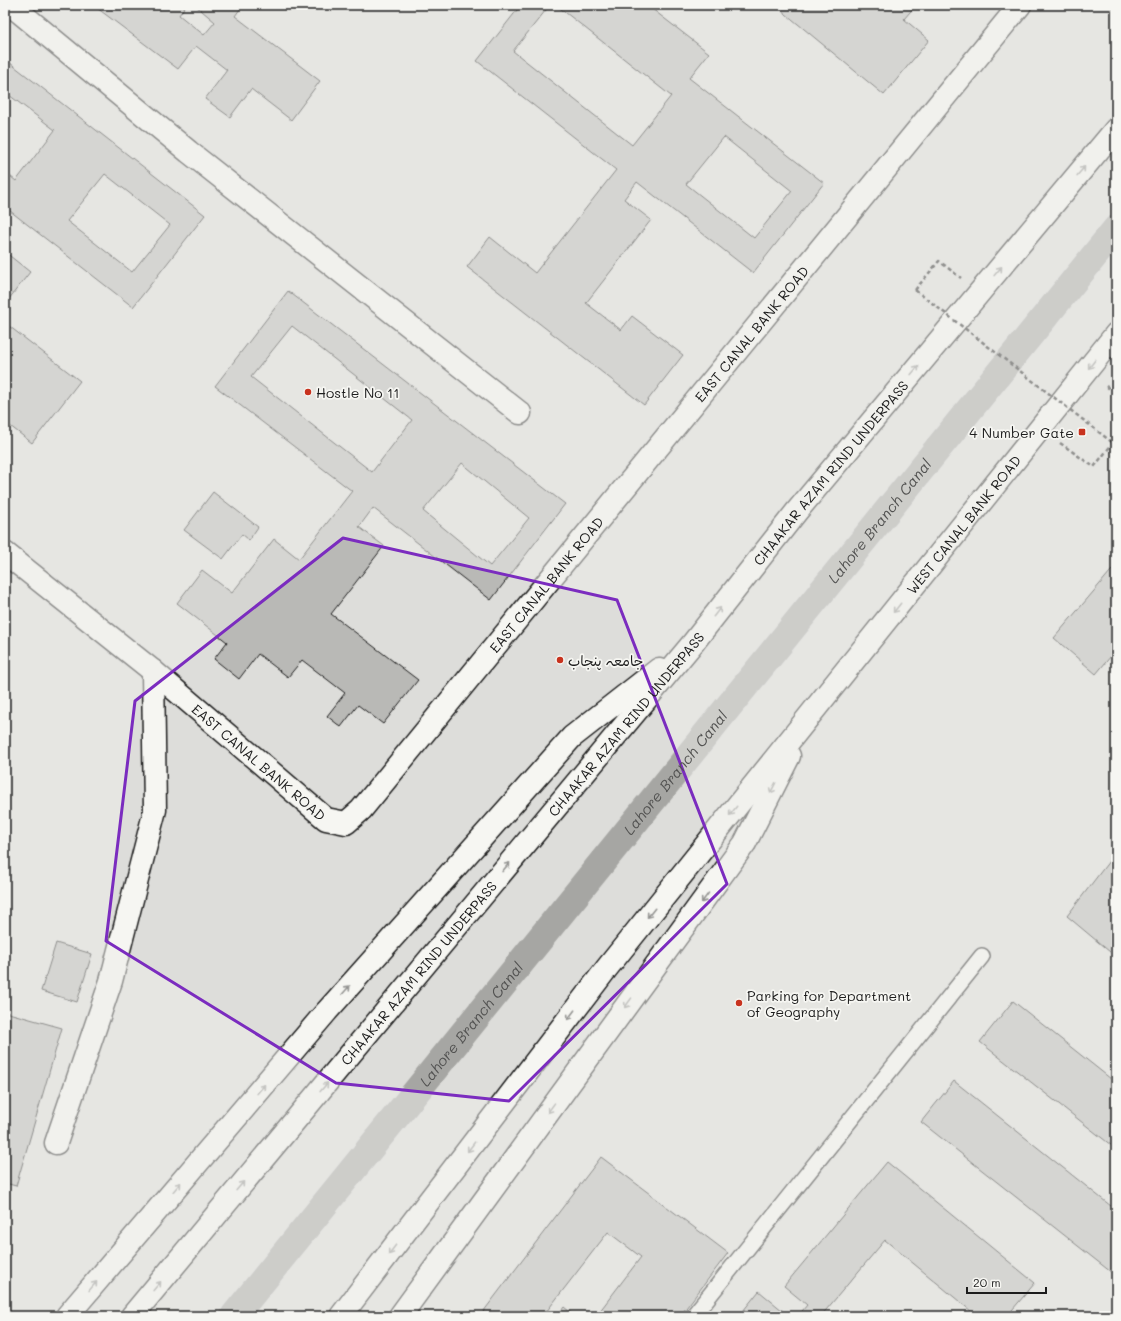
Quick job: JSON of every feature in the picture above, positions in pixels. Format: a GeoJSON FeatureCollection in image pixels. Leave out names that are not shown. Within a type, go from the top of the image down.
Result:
{"type":"FeatureCollection","features":[{"type":"Feature","properties":{"kind":"main road"},"geometry":{"type":"LineString","coordinates":[[11,5],[195,157],[520,413]]}},
{"type":"Feature","properties":{"kind":"main road","name":"EAST CANAL BANK ROAD"},"geometry":{"type":"LineString","coordinates":[[5,553],[154,671],[326,819],[346,823],[361,810],[1020,5]]}},
{"type":"Feature","properties":{"kind":"main road","name":"CHAAKAR AZAM RIND UNDERPASS"},"geometry":{"type":"LineString","coordinates":[[132,1316],[693,643],[797,511],[1116,129]]}},
{"type":"Feature","properties":{"kind":"main road","name":"WEST CANAL BANK ROAD"},"geometry":{"type":"LineString","coordinates":[[810,716],[1116,334]]}},
{"type":"Feature","properties":{"kind":"main road"},"geometry":{"type":"LineString","coordinates":[[67,1316],[327,1012],[572,737],[693,643]]}},
{"type":"Feature","properties":{"kind":"main road"},"geometry":{"type":"LineString","coordinates":[[56,1144],[111,981],[155,810],[154,671]]}},
{"type":"Feature","properties":{"kind":"main road"},"geometry":{"type":"LineString","coordinates":[[342,1316],[607,968],[810,716]]}},
{"type":"Feature","properties":{"kind":"main road"},"geometry":{"type":"LineString","coordinates":[[400,1316],[745,843],[810,716]]}},
{"type":"Feature","properties":{"kind":"lane"},"geometry":{"type":"LineString","coordinates":[[694,1316],[982,956]]}},
{"type":"Feature","properties":{"kind":"path"},"geometry":{"type":"LineString","coordinates":[[939,261],[916,290],[1113,443]]}},
{"type":"Feature","properties":{"kind":"path"},"geometry":{"type":"LineString","coordinates":[[1040,428],[1094,467],[1116,439]]}},
{"type":"Feature","properties":{"kind":"highlighted area"},"geometry":{"type":"Polygon","coordinates":[[[343,538],[617,600],[727,884],[509,1101],[336,1083],[106,941],[135,701],[343,538]]]}},
{"type":"Feature","properties":{"kind":"shaded area","name":"جامعہ پنجاب"},"geometry":{"type":"Polygon","coordinates":[[[5,5],[1116,5],[1116,1316],[5,1316],[5,5]]]}},
{"type":"Feature","properties":{"kind":"building"},"geometry":{"type":"Polygon","coordinates":[[[93,5],[186,5],[179,15],[204,35],[215,22],[195,5],[243,5],[235,16],[320,81],[291,120],[251,89],[230,117],[205,99],[227,70],[196,46],[178,69],[93,5]]]}},
{"type":"Feature","properties":{"kind":"building"},"geometry":{"type":"Polygon","coordinates":[[[521,5],[550,5],[513,51],[632,145],[671,96],[556,5],[647,5],[709,53],[689,78],[824,183],[753,273],[637,182],[624,199],[651,220],[586,303],[621,330],[632,316],[683,355],[644,405],[467,267],[490,237],[535,273],[616,170],[477,61],[521,5]],[[724,137],[686,184],[754,238],[792,191],[724,137]]]}},
{"type":"Feature","properties":{"kind":"building"},"geometry":{"type":"Polygon","coordinates":[[[775,5],[916,5],[904,19],[929,40],[884,95],[775,5]]]}},
{"type":"Feature","properties":{"kind":"building"},"geometry":{"type":"Polygon","coordinates":[[[5,59],[205,215],[133,307],[5,207],[5,172],[16,181],[55,130],[5,92],[5,59]],[[105,174],[67,221],[132,272],[170,225],[105,174]]]}},
{"type":"Feature","properties":{"kind":"building"},"geometry":{"type":"Polygon","coordinates":[[[5,252],[30,272],[5,304],[5,252]]]}},
{"type":"Feature","properties":{"kind":"building"},"geometry":{"type":"Polygon","coordinates":[[[288,291],[565,504],[491,600],[373,508],[359,527],[384,546],[331,614],[418,680],[383,724],[358,705],[341,727],[327,716],[345,693],[302,660],[288,677],[258,654],[239,679],[214,659],[227,642],[177,603],[202,570],[232,593],[274,539],[299,559],[352,491],[215,386],[288,291]],[[292,326],[251,377],[372,472],[412,420],[292,326]],[[462,463],[423,511],[490,566],[529,518],[462,463]]]}},
{"type":"Feature","properties":{"kind":"building"},"geometry":{"type":"Polygon","coordinates":[[[5,323],[80,381],[32,443],[5,422],[5,323]]]}},
{"type":"Feature","properties":{"kind":"building"},"geometry":{"type":"Polygon","coordinates":[[[213,492],[258,527],[249,540],[242,534],[223,559],[184,530],[213,492]]]}},
{"type":"Feature","properties":{"kind":"building"},"geometry":{"type":"Polygon","coordinates":[[[1116,565],[1116,650],[1096,674],[1054,638],[1116,565]]]}},
{"type":"Feature","properties":{"kind":"building"},"geometry":{"type":"Polygon","coordinates":[[[1116,852],[1116,957],[1067,916],[1116,852]]]}},
{"type":"Feature","properties":{"kind":"building"},"geometry":{"type":"Polygon","coordinates":[[[56,943],[92,954],[77,1002],[41,991],[56,943]]]}},
{"type":"Feature","properties":{"kind":"building"},"geometry":{"type":"Polygon","coordinates":[[[1013,1001],[1116,1083],[1116,1149],[980,1042],[1013,1001]]]}},
{"type":"Feature","properties":{"kind":"building"},"geometry":{"type":"Polygon","coordinates":[[[5,1012],[62,1028],[16,1186],[5,1183],[5,1012]]]}},
{"type":"Feature","properties":{"kind":"building"},"geometry":{"type":"Polygon","coordinates":[[[954,1081],[1116,1210],[1116,1276],[921,1122],[954,1081]]]}},
{"type":"Feature","properties":{"kind":"building"},"geometry":{"type":"Polygon","coordinates":[[[601,1157],[728,1253],[680,1316],[596,1316],[641,1257],[608,1232],[543,1316],[480,1316],[601,1157]]]}},
{"type":"Feature","properties":{"kind":"building"},"geometry":{"type":"Polygon","coordinates":[[[887,1162],[1035,1283],[1007,1316],[977,1316],[885,1240],[821,1316],[798,1316],[807,1305],[784,1286],[887,1162]]]}},
{"type":"Feature","properties":{"kind":"building"},"geometry":{"type":"Polygon","coordinates":[[[759,1291],[789,1316],[739,1316],[759,1291]]]}},
{"type":"Feature","properties":{"kind":"building"},"geometry":{"type":"Polygon","coordinates":[[[564,1307],[575,1316],[557,1316],[564,1307]]]}},
{"type":"Feature","properties":{"kind":"waterway","name":"Lahore Branch Canal"},"geometry":{"type":"LineString","coordinates":[[234,1316],[1116,229]]}},
{"type":"Feature","properties":{"kind":"place","name":"Hostle No 11"},"geometry":{"type":"Point","coordinates":[308,392]}},
{"type":"Feature","properties":{"kind":"place","name":"4 Number Gate"},"geometry":{"type":"Point","coordinates":[1082,432]}},
{"type":"Feature","properties":{"kind":"place","name":"جامعہ پنجاب"},"geometry":{"type":"Point","coordinates":[560,660]}},
{"type":"Feature","properties":{"kind":"place","name":"Parking for Department of Geography"},"geometry":{"type":"Point","coordinates":[739,1003]}}]}
